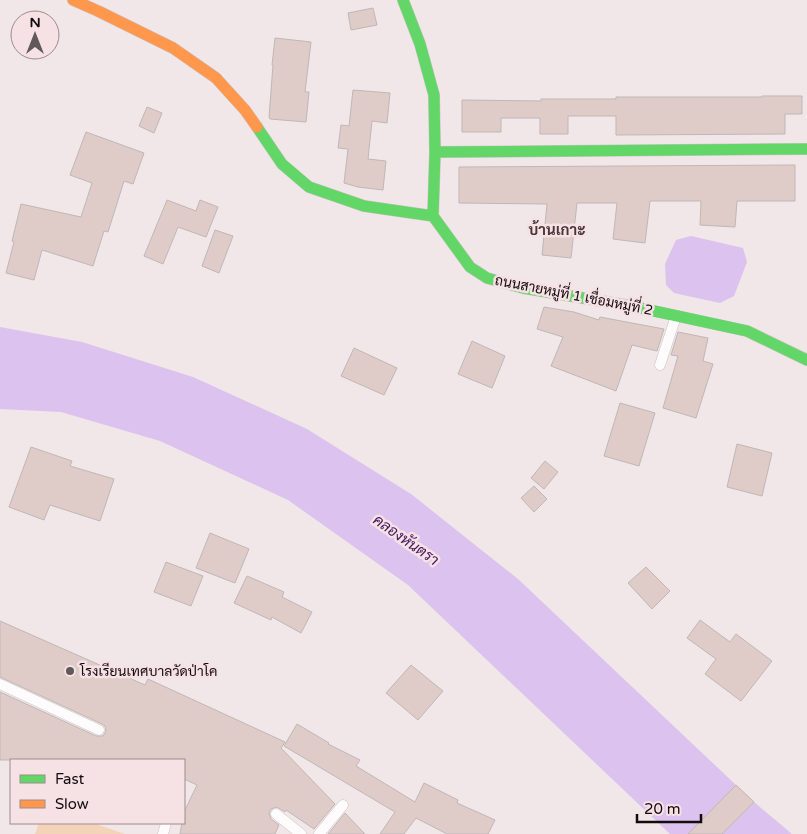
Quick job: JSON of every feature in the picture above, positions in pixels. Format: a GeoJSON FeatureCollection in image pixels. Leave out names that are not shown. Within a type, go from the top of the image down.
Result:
{"type":"FeatureCollection","features":[{"type":"Feature","properties":{"kind":"street"},"geometry":{"type":"LineString","coordinates":[[73,0],[98,10],[173,48],[216,78],[245,110],[282,164],[309,186],[364,206],[433,216],[434,95],[420,44],[403,0]]}},
{"type":"Feature","properties":{"kind":"street"},"geometry":{"type":"LineString","coordinates":[[434,152],[807,149]]}},
{"type":"Feature","properties":{"kind":"street","name":"ถนนสายหมู่ที่ 1 เชื่อมหมู่ที่ 2"},"geometry":{"type":"LineString","coordinates":[[433,216],[470,267],[487,278],[523,288],[631,306],[747,331],[807,360]]}},
{"type":"Feature","properties":{"kind":"lane"},"geometry":{"type":"LineString","coordinates":[[660,365],[676,315]]}},
{"type":"Feature","properties":{"kind":"lane"},"geometry":{"type":"LineString","coordinates":[[0,684],[98,730]]}},
{"type":"Feature","properties":{"kind":"lane"},"geometry":{"type":"LineString","coordinates":[[319,834],[343,804]]}},
{"type":"Feature","properties":{"kind":"lane"},"geometry":{"type":"LineString","coordinates":[[276,814],[301,834]]}},
{"type":"Feature","properties":{"kind":"shaded area"},"geometry":{"type":"Polygon","coordinates":[[[39,824],[96,824],[125,834],[35,834],[39,824]]]}},
{"type":"Feature","properties":{"kind":"water"},"geometry":{"type":"Polygon","coordinates":[[[691,236],[743,248],[747,262],[734,296],[720,303],[674,293],[666,285],[665,264],[676,240],[691,236]]]}},
{"type":"Feature","properties":{"kind":"water","name":"คลองหันตรา"},"geometry":{"type":"Polygon","coordinates":[[[0,327],[82,342],[193,377],[307,429],[411,494],[518,579],[754,802],[792,834],[670,834],[408,585],[288,500],[160,441],[61,412],[0,409],[0,327]]]}},
{"type":"Feature","properties":{"kind":"building"},"geometry":{"type":"Polygon","coordinates":[[[373,8],[377,25],[351,30],[348,13],[373,8]]]}},
{"type":"Feature","properties":{"kind":"building"},"geometry":{"type":"Polygon","coordinates":[[[275,38],[311,42],[305,92],[309,92],[306,122],[270,119],[269,117],[275,38]]]}},
{"type":"Feature","properties":{"kind":"building"},"geometry":{"type":"Polygon","coordinates":[[[353,90],[390,93],[387,123],[372,121],[368,159],[386,161],[383,190],[344,183],[348,149],[338,148],[341,125],[349,126],[353,90]]]}},
{"type":"Feature","properties":{"kind":"building"},"geometry":{"type":"Polygon","coordinates":[[[802,96],[802,114],[785,114],[785,134],[616,135],[616,116],[568,116],[568,134],[540,134],[540,118],[501,118],[501,132],[462,132],[462,100],[541,101],[541,99],[616,99],[616,97],[802,96]]]}},
{"type":"Feature","properties":{"kind":"building"},"geometry":{"type":"Polygon","coordinates":[[[147,107],[162,113],[154,133],[139,126],[147,107]]]}},
{"type":"Feature","properties":{"kind":"building"},"geometry":{"type":"Polygon","coordinates":[[[86,132],[144,153],[133,184],[124,181],[108,232],[104,231],[93,266],[42,250],[34,280],[6,273],[21,204],[81,217],[92,183],[70,175],[86,132]]]}},
{"type":"Feature","properties":{"kind":"building"},"geometry":{"type":"Polygon","coordinates":[[[795,165],[795,201],[737,201],[735,227],[700,225],[701,201],[650,201],[645,243],[613,239],[617,203],[577,203],[571,258],[542,255],[547,204],[459,203],[459,167],[795,165]]]}},
{"type":"Feature","properties":{"kind":"building"},"geometry":{"type":"Polygon","coordinates":[[[167,200],[196,211],[200,200],[218,207],[206,237],[178,227],[163,264],[144,256],[167,200]]]}},
{"type":"Feature","properties":{"kind":"building"},"geometry":{"type":"Polygon","coordinates":[[[215,230],[233,236],[219,273],[202,266],[215,230]]]}},
{"type":"Feature","properties":{"kind":"building"},"geometry":{"type":"Polygon","coordinates":[[[544,307],[574,312],[599,320],[600,317],[664,329],[657,351],[632,345],[616,391],[551,366],[563,337],[537,329],[544,307]]]}},
{"type":"Feature","properties":{"kind":"building"},"geometry":{"type":"Polygon","coordinates":[[[678,332],[708,338],[703,361],[713,364],[696,418],[663,408],[678,356],[671,355],[678,332]]]}},
{"type":"Feature","properties":{"kind":"building"},"geometry":{"type":"Polygon","coordinates":[[[472,341],[505,356],[492,388],[458,374],[472,341]]]}},
{"type":"Feature","properties":{"kind":"building"},"geometry":{"type":"Polygon","coordinates":[[[354,348],[397,368],[384,395],[341,376],[354,348]]]}},
{"type":"Feature","properties":{"kind":"building"},"geometry":{"type":"Polygon","coordinates":[[[620,403],[655,413],[639,466],[604,456],[620,403]]]}},
{"type":"Feature","properties":{"kind":"building"},"geometry":{"type":"Polygon","coordinates":[[[737,444],[772,453],[762,496],[727,487],[737,444]]]}},
{"type":"Feature","properties":{"kind":"building"},"geometry":{"type":"Polygon","coordinates":[[[31,447],[72,461],[70,466],[114,479],[100,521],[50,505],[44,520],[9,507],[31,447]]]}},
{"type":"Feature","properties":{"kind":"building"},"geometry":{"type":"Polygon","coordinates":[[[545,461],[558,472],[544,489],[531,478],[545,461]]]}},
{"type":"Feature","properties":{"kind":"building"},"geometry":{"type":"Polygon","coordinates":[[[534,486],[547,499],[534,512],[521,498],[534,486]]]}},
{"type":"Feature","properties":{"kind":"building"},"geometry":{"type":"Polygon","coordinates":[[[210,533],[249,549],[235,583],[196,568],[210,533]]]}},
{"type":"Feature","properties":{"kind":"building"},"geometry":{"type":"Polygon","coordinates":[[[166,562],[203,576],[191,606],[154,592],[166,562]]]}},
{"type":"Feature","properties":{"kind":"building"},"geometry":{"type":"Polygon","coordinates":[[[646,567],[670,591],[652,609],[628,583],[646,567]]]}},
{"type":"Feature","properties":{"kind":"building"},"geometry":{"type":"Polygon","coordinates":[[[247,576],[284,592],[282,597],[312,612],[301,633],[272,617],[271,620],[234,603],[247,576]]]}},
{"type":"Feature","properties":{"kind":"building"},"geometry":{"type":"Polygon","coordinates":[[[700,620],[730,642],[736,634],[772,661],[741,701],[705,674],[716,659],[687,638],[700,620]]]}},
{"type":"Feature","properties":{"kind":"building","name":"โรงเรียนเทศบาลวัดป่าโค"},"geometry":{"type":"Polygon","coordinates":[[[0,621],[145,685],[148,679],[285,742],[281,748],[335,804],[314,829],[286,810],[285,812],[277,807],[271,809],[269,813],[271,819],[279,825],[275,834],[180,834],[182,824],[185,824],[185,810],[197,785],[185,779],[185,759],[0,760],[0,692],[96,736],[103,736],[106,730],[102,724],[0,677],[0,621]]]}},
{"type":"Feature","properties":{"kind":"building"},"geometry":{"type":"Polygon","coordinates":[[[411,665],[443,691],[418,720],[386,693],[411,665]]]}},
{"type":"Feature","properties":{"kind":"building"},"geometry":{"type":"Polygon","coordinates":[[[297,724],[328,744],[360,760],[356,766],[415,802],[424,783],[458,800],[457,803],[495,820],[488,834],[447,834],[416,818],[404,834],[380,834],[395,812],[284,746],[297,724]]]}},
{"type":"Feature","properties":{"kind":"building"},"geometry":{"type":"Polygon","coordinates":[[[736,785],[754,802],[722,834],[688,834],[736,785]]]}},
{"type":"Feature","properties":{"kind":"building"},"geometry":{"type":"Polygon","coordinates":[[[345,813],[365,834],[328,834],[345,813]]]}},
{"type":"Feature","properties":{"kind":"traffic: fast"},"geometry":{"type":"LineString","coordinates":[[403,0],[420,44],[434,95],[433,216],[470,267],[487,278],[523,288],[631,306],[747,331],[807,360]]}},
{"type":"Feature","properties":{"kind":"traffic: fast"},"geometry":{"type":"LineString","coordinates":[[257,127],[282,164],[309,187],[364,206],[433,216]]}},
{"type":"Feature","properties":{"kind":"traffic: fast"},"geometry":{"type":"LineString","coordinates":[[435,152],[807,149]]}},
{"type":"Feature","properties":{"kind":"traffic: slow"},"geometry":{"type":"LineString","coordinates":[[73,0],[173,48],[216,78],[245,110],[257,127]]}},
{"type":"Feature","properties":{"kind":"place","name":"โรงเรียนเทศบาลวัดป่าโค"},"geometry":{"type":"Point","coordinates":[70,671]}},
{"type":"Feature","properties":{"kind":"district","name":"บ้านเกาะ"},"geometry":{"type":"Point","coordinates":[557,230]}}]}
